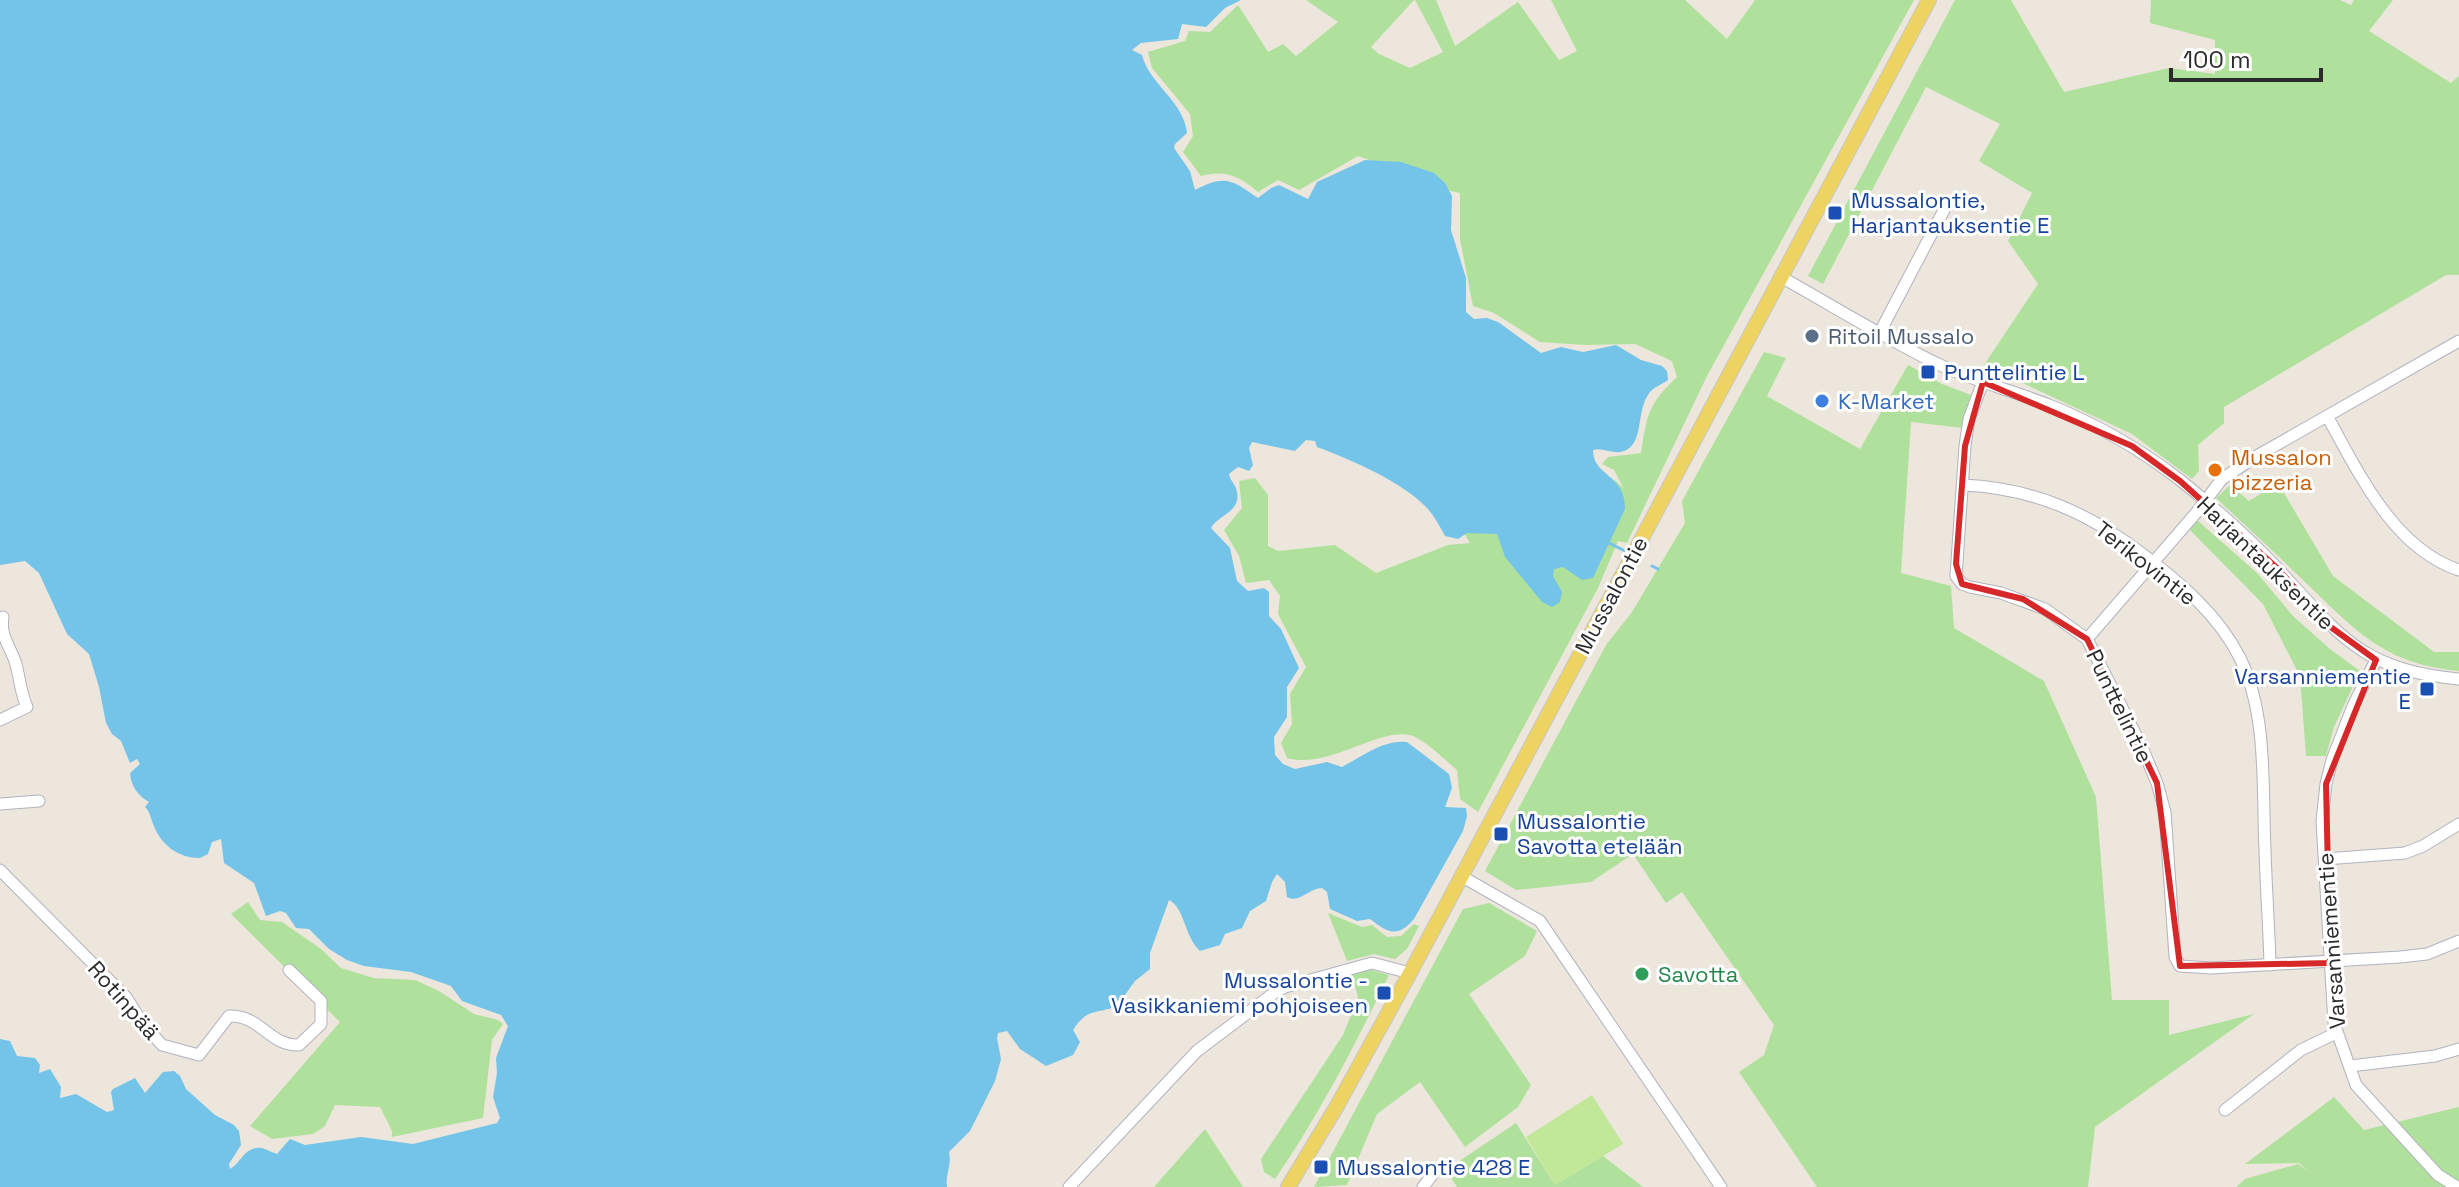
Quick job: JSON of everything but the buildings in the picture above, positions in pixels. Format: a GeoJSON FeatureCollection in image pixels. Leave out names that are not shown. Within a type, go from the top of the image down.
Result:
{"type":"FeatureCollection","features":[{"type":"Feature","properties":{"kind":"main road","name":"Mussalontie"},"geometry":{"type":"LineString","coordinates":[[1288,1187],[1337,1106],[1410,973],[1929,0]]}},
{"type":"Feature","properties":{"kind":"street"},"geometry":{"type":"LineString","coordinates":[[1880,332],[1944,210]]}},
{"type":"Feature","properties":{"kind":"street","name":"Harjantauksentie"},"geometry":{"type":"LineString","coordinates":[[1781,277],[1940,365],[2090,423],[2132,446],[2203,501],[2277,568],[2328,625],[2352,645],[2376,660],[2408,671],[2459,679]]}},
{"type":"Feature","properties":{"kind":"street"},"geometry":{"type":"LineString","coordinates":[[2087,639],[2222,479],[2255,457],[2459,341]]}},
{"type":"Feature","properties":{"kind":"street","name":"Punttelintie"},"geometry":{"type":"LineString","coordinates":[[1983,382],[1969,419],[1956,576],[1962,584],[2034,604],[2087,639],[2157,783],[2165,812],[2175,957],[2180,966],[2330,963],[2427,954],[2459,941]]}},
{"type":"Feature","properties":{"kind":"street"},"geometry":{"type":"LineString","coordinates":[[2327,416],[2399,530],[2432,557],[2459,570]]}},
{"type":"Feature","properties":{"kind":"street","name":"Terikovintie"},"geometry":{"type":"LineString","coordinates":[[1963,485],[2022,491],[2068,507],[2115,533],[2193,597],[2224,632],[2240,659],[2248,681],[2260,745],[2270,965]]}},
{"type":"Feature","properties":{"kind":"street"},"geometry":{"type":"LineString","coordinates":[[0,720],[27,707],[21,695],[15,661],[4,638],[3,617]]}},
{"type":"Feature","properties":{"kind":"street","name":"Varsanniementie"},"geometry":{"type":"LineString","coordinates":[[2376,660],[2353,706],[2332,760],[2322,821],[2331,999],[2336,1033],[2356,1085],[2438,1175],[2457,1187]]}},
{"type":"Feature","properties":{"kind":"street"},"geometry":{"type":"LineString","coordinates":[[0,804],[39,801]]}},
{"type":"Feature","properties":{"kind":"street"},"geometry":{"type":"LineString","coordinates":[[2325,859],[2405,853],[2459,824]]}},
{"type":"Feature","properties":{"kind":"street","name":"Rotinpää"},"geometry":{"type":"LineString","coordinates":[[0,870],[126,997],[162,1045],[199,1055],[229,1016],[244,1015],[286,1045],[299,1045],[321,1024],[321,1001],[289,970]]}},
{"type":"Feature","properties":{"kind":"street"},"geometry":{"type":"LineString","coordinates":[[1461,876],[1540,921],[1721,1187]]}},
{"type":"Feature","properties":{"kind":"street"},"geometry":{"type":"LineString","coordinates":[[1069,1187],[1197,1051],[1274,993],[1285,987],[1372,963],[1410,973]]}},
{"type":"Feature","properties":{"kind":"street"},"geometry":{"type":"LineString","coordinates":[[2225,1110],[2301,1050],[2336,1033]]}},
{"type":"Feature","properties":{"kind":"street"},"geometry":{"type":"LineString","coordinates":[[2350,1066],[2435,1056],[2459,1049]]}},
{"type":"Feature","properties":{"kind":"street"},"geometry":{"type":"LineString","coordinates":[[1423,1187],[1435,1171]]}},
{"type":"Feature","properties":{"kind":"highlighted area"},"geometry":{"type":"Polygon","coordinates":[[[1983,382],[2132,446],[2180,481],[2277,568],[2328,625],[2376,660],[2326,784],[2330,963],[2180,966],[2157,783],[2087,639],[2023,599],[1962,584],[1956,564],[1965,446],[1983,382]]]}},
{"type":"Feature","properties":{"kind":"green space"},"geometry":{"type":"Polygon","coordinates":[[[1306,0],[1414,0],[1371,47],[1410,68],[1443,52],[1415,0],[1436,0],[1455,46],[1518,2],[1559,60],[1577,51],[1551,0],[1685,0],[1727,39],[1755,0],[1914,0],[1707,376],[1627,543],[1618,541],[1598,588],[1478,812],[1460,799],[1457,770],[1413,736],[1386,736],[1320,758],[1287,758],[1281,743],[1292,724],[1290,694],[1306,667],[1278,614],[1280,596],[1269,580],[1246,583],[1239,556],[1224,530],[1242,508],[1239,481],[1255,478],[1268,495],[1268,546],[1278,551],[1335,545],[1376,573],[1448,545],[1470,543],[1462,530],[1598,543],[1615,480],[1624,489],[1614,470],[1602,464],[1608,457],[1641,453],[1650,411],[1677,377],[1672,361],[1635,344],[1540,342],[1494,313],[1473,306],[1460,239],[1460,193],[1418,184],[1398,170],[1358,156],[1299,190],[1278,180],[1258,192],[1232,176],[1218,173],[1201,176],[1183,152],[1193,136],[1190,114],[1152,68],[1148,52],[1185,41],[1189,31],[1210,32],[1238,5],[1268,52],[1283,44],[1296,56],[1338,22],[1306,0]]]}},
{"type":"Feature","properties":{"kind":"green space"},"geometry":{"type":"Polygon","coordinates":[[[1955,0],[2011,0],[2064,92],[2169,68],[2215,74],[2215,40],[2150,23],[2151,0],[2340,0],[2351,5],[2354,0],[2393,0],[2369,31],[2451,83],[2459,76],[2459,275],[2446,275],[2224,407],[2224,423],[2198,445],[2199,471],[2192,479],[2132,434],[1984,365],[2038,284],[2008,241],[2032,193],[1979,161],[2000,124],[1926,87],[1823,284],[1808,276],[1955,0]]]}},
{"type":"Feature","properties":{"kind":"green space"},"geometry":{"type":"Polygon","coordinates":[[[1764,352],[1786,358],[1767,396],[1860,449],[1908,365],[1942,384],[1971,395],[1963,428],[1911,422],[1901,573],[1951,586],[1954,628],[2044,681],[2096,797],[2112,1000],[2169,1000],[2169,1035],[2254,1014],[2095,1127],[2088,1187],[1817,1187],[1739,1072],[1764,1055],[1774,1025],[1682,892],[1666,903],[1633,854],[1591,882],[1516,890],[1485,871],[1606,645],[1632,612],[1685,523],[1682,501],[1764,352]]]}},
{"type":"Feature","properties":{"kind":"green space"},"geometry":{"type":"Polygon","coordinates":[[[2278,483],[2333,576],[2434,652],[2459,652],[2459,671],[2410,661],[2372,641],[2354,628],[2216,498],[2230,485],[2249,501],[2278,483]]]}},
{"type":"Feature","properties":{"kind":"green space"},"geometry":{"type":"Polygon","coordinates":[[[2197,520],[2257,573],[2293,616],[2360,671],[2334,727],[2326,756],[2306,756],[2300,676],[2263,604],[2190,530],[2197,520]]]}},
{"type":"Feature","properties":{"kind":"green space"},"geometry":{"type":"Polygon","coordinates":[[[248,902],[260,920],[282,922],[321,949],[341,968],[374,978],[415,980],[439,991],[474,1014],[503,1024],[492,1040],[483,1118],[392,1137],[380,1107],[335,1105],[325,1126],[313,1134],[272,1139],[250,1126],[340,1022],[231,914],[248,902]]]}},
{"type":"Feature","properties":{"kind":"green space"},"geometry":{"type":"Polygon","coordinates":[[[1489,903],[1537,931],[1525,956],[1469,994],[1531,1085],[1518,1107],[1465,1147],[1420,1082],[1377,1114],[1347,1185],[1314,1187],[1463,909],[1489,903]]]}},
{"type":"Feature","properties":{"kind":"green space"},"geometry":{"type":"Polygon","coordinates":[[[1328,913],[1362,927],[1372,925],[1387,937],[1401,936],[1414,924],[1419,926],[1407,949],[1395,959],[1374,954],[1347,961],[1328,913]]]}},
{"type":"Feature","properties":{"kind":"green space"},"geometry":{"type":"Polygon","coordinates":[[[1372,970],[1389,975],[1336,1079],[1275,1179],[1264,1172],[1261,1159],[1343,1035],[1358,997],[1351,971],[1372,970]]]}},
{"type":"Feature","properties":{"kind":"green space"},"geometry":{"type":"Polygon","coordinates":[[[1592,1095],[1623,1144],[1555,1185],[1526,1137],[1592,1095]]]}},
{"type":"Feature","properties":{"kind":"green space"},"geometry":{"type":"Polygon","coordinates":[[[2334,1097],[2364,1130],[2459,1107],[2459,1187],[2236,1187],[2245,1179],[2298,1164],[2308,1171],[2299,1163],[2245,1164],[2334,1097]]]}},
{"type":"Feature","properties":{"kind":"green space"},"geometry":{"type":"Polygon","coordinates":[[[1516,1123],[1555,1185],[1603,1156],[1643,1187],[1457,1187],[1446,1170],[1516,1123]]]}},
{"type":"Feature","properties":{"kind":"green space"},"geometry":{"type":"Polygon","coordinates":[[[1205,1129],[1243,1187],[1154,1187],[1205,1129]]]}},
{"type":"Feature","properties":{"kind":"water"},"geometry":{"type":"Polygon","coordinates":[[[0,0],[1241,0],[1225,8],[1206,27],[1182,24],[1178,39],[1141,43],[1132,50],[1142,55],[1152,75],[1180,111],[1187,133],[1174,148],[1190,171],[1195,190],[1214,182],[1228,181],[1258,198],[1279,185],[1308,199],[1317,182],[1365,160],[1401,162],[1434,173],[1445,183],[1452,196],[1451,230],[1466,278],[1466,312],[1474,319],[1487,318],[1498,322],[1541,353],[1561,347],[1583,352],[1616,345],[1641,360],[1662,366],[1667,371],[1668,380],[1655,388],[1644,402],[1637,435],[1630,447],[1620,452],[1593,450],[1598,466],[1620,488],[1625,509],[1593,578],[1582,580],[1563,567],[1554,569],[1553,576],[1562,592],[1560,602],[1552,607],[1542,602],[1505,557],[1497,534],[1467,533],[1458,539],[1445,536],[1428,509],[1405,490],[1361,465],[1317,447],[1315,441],[1306,440],[1295,451],[1252,442],[1249,448],[1253,465],[1249,471],[1238,467],[1229,474],[1236,489],[1236,504],[1211,528],[1230,548],[1237,581],[1248,591],[1264,588],[1269,592],[1269,616],[1281,629],[1299,668],[1287,687],[1287,717],[1274,737],[1275,755],[1283,764],[1295,769],[1327,762],[1342,767],[1381,746],[1407,742],[1449,774],[1452,788],[1445,807],[1466,808],[1463,831],[1414,919],[1397,931],[1387,930],[1370,919],[1357,921],[1330,909],[1327,892],[1322,888],[1296,899],[1287,897],[1285,882],[1277,874],[1266,901],[1250,911],[1242,928],[1225,934],[1220,945],[1200,951],[1178,909],[1169,900],[1150,953],[1150,969],[1135,981],[1117,1006],[1088,1015],[1078,1023],[1073,1030],[1080,1042],[1073,1055],[1046,1066],[1020,1049],[1007,1031],[998,1033],[1001,1059],[995,1081],[970,1131],[949,1152],[947,1187],[0,1187],[0,1039],[10,1041],[17,1056],[35,1058],[40,1065],[39,1073],[50,1069],[61,1087],[60,1098],[76,1094],[107,1112],[114,1110],[113,1089],[135,1078],[145,1093],[163,1072],[174,1071],[186,1089],[239,1131],[241,1145],[229,1164],[230,1169],[253,1149],[262,1148],[277,1154],[290,1139],[305,1145],[361,1137],[413,1144],[497,1123],[500,1118],[493,1097],[496,1058],[508,1026],[501,1015],[462,1001],[451,986],[411,972],[364,966],[347,960],[329,949],[309,929],[296,928],[286,913],[280,911],[266,916],[254,883],[224,863],[221,839],[212,842],[208,854],[200,858],[184,856],[166,844],[145,807],[149,802],[138,794],[132,782],[130,773],[140,764],[137,759],[130,763],[121,741],[112,734],[106,723],[89,654],[67,634],[39,573],[25,561],[0,565],[0,0]]]}},
{"type":"Feature","properties":{"kind":"waterway"},"geometry":{"type":"LineString","coordinates":[[1609,543],[1625,551]]}},
{"type":"Feature","properties":{"kind":"waterway"},"geometry":{"type":"LineString","coordinates":[[1652,566],[1658,569]]}},
{"type":"Feature","properties":{"kind":"place","name":"Mussalontie, Harjantauksentie E"},"geometry":{"type":"Point","coordinates":[1835,213]}},
{"type":"Feature","properties":{"kind":"place","name":"Ritoil Mussalo"},"geometry":{"type":"Point","coordinates":[1812,336]}},
{"type":"Feature","properties":{"kind":"place","name":"Punttelintie L"},"geometry":{"type":"Point","coordinates":[1928,372]}},
{"type":"Feature","properties":{"kind":"place","name":"K-Market"},"geometry":{"type":"Point","coordinates":[1822,401]}},
{"type":"Feature","properties":{"kind":"place","name":"Mussalon pizzeria"},"geometry":{"type":"Point","coordinates":[2215,470]}},
{"type":"Feature","properties":{"kind":"place","name":"Varsanniementie E"},"geometry":{"type":"Point","coordinates":[2427,689]}},
{"type":"Feature","properties":{"kind":"place","name":"Mussalontie Savotta etelään"},"geometry":{"type":"Point","coordinates":[1501,834]}},
{"type":"Feature","properties":{"kind":"place","name":"Savotta"},"geometry":{"type":"Point","coordinates":[1642,974]}},
{"type":"Feature","properties":{"kind":"place","name":"Mussalontie - Vasikkaniemi pohjoiseen"},"geometry":{"type":"Point","coordinates":[1384,993]}},
{"type":"Feature","properties":{"kind":"place","name":"Mussalontie 428 E"},"geometry":{"type":"Point","coordinates":[1321,1167]}}]}
